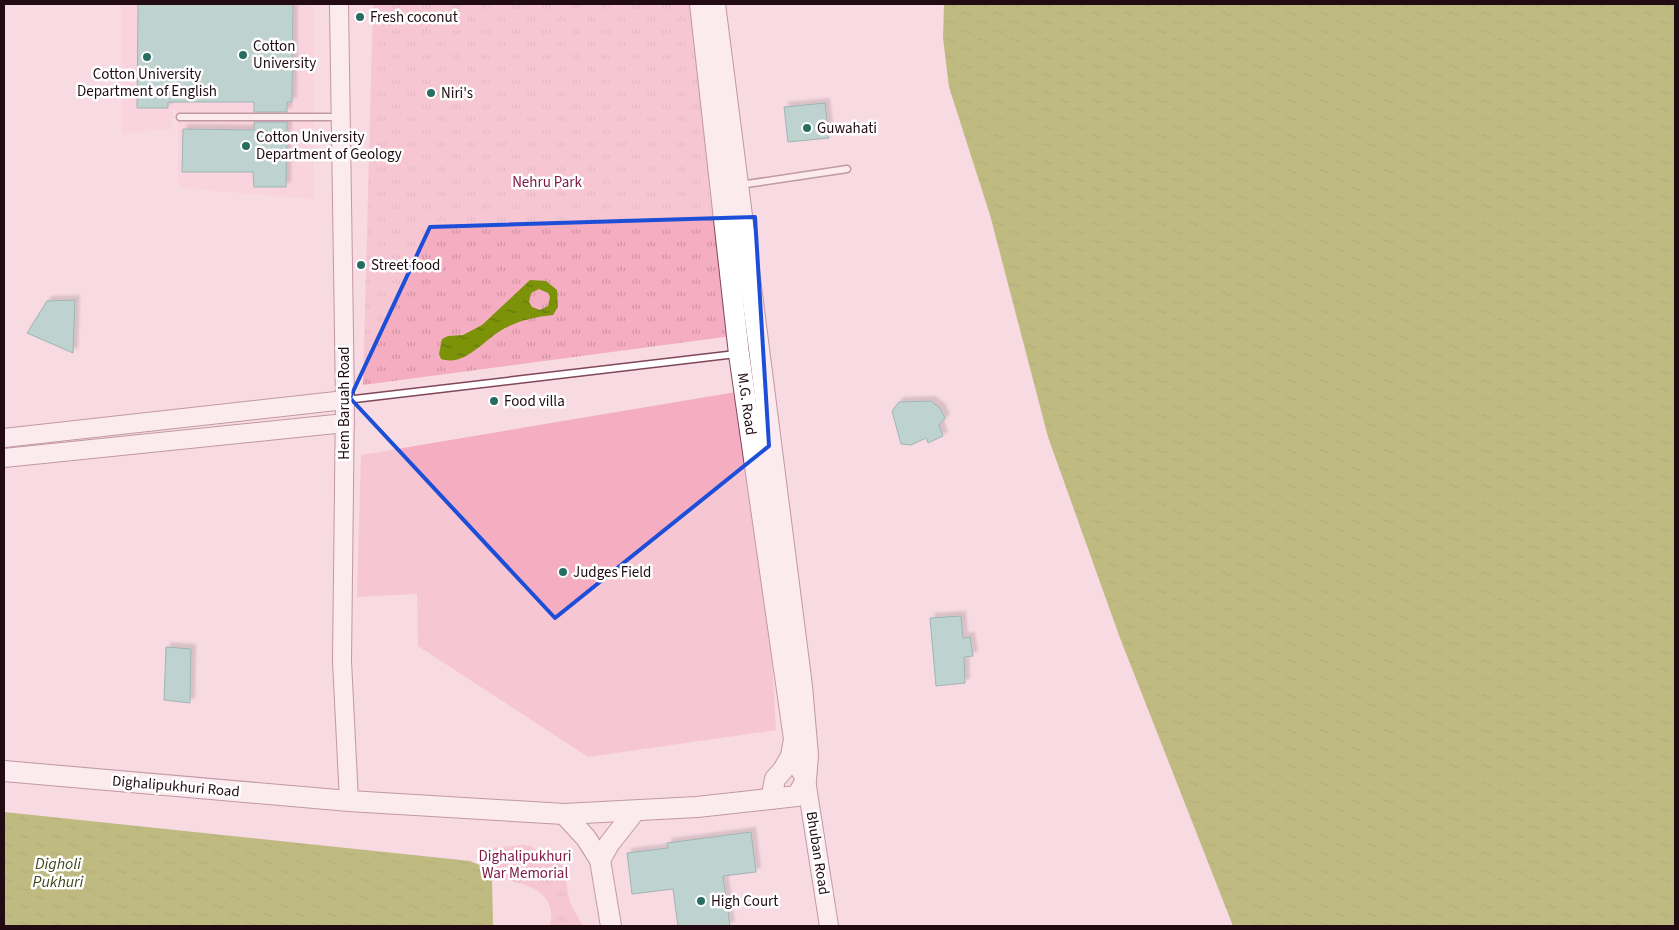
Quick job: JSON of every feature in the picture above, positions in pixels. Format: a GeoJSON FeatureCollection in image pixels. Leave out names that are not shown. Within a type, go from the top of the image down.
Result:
{"type":"FeatureCollection","features":[{"type":"Feature","properties":{"kind":"main road","name":"M.G. Road"},"geometry":{"type":"LineString","coordinates":[[700,4],[740,354],[794,739],[791,756]]}},
{"type":"Feature","properties":{"kind":"main road"},"geometry":{"type":"LineString","coordinates":[[714,4],[739,186],[802,686],[808,756],[806,780]]}},
{"type":"Feature","properties":{"kind":"main road"},"geometry":{"type":"LineString","coordinates":[[771,799],[775,778],[783,770],[791,756]]}},
{"type":"Feature","properties":{"kind":"main road","name":"Dighalipukhuri Road"},"geometry":{"type":"LineString","coordinates":[[4,772],[349,802],[564,814],[635,811],[797,796],[806,780]]}},
{"type":"Feature","properties":{"kind":"main road"},"geometry":{"type":"LineString","coordinates":[[600,860],[609,844],[635,811]]}},
{"type":"Feature","properties":{"kind":"main road"},"geometry":{"type":"LineString","coordinates":[[564,814],[586,838],[600,860],[611,926]]}},
{"type":"Feature","properties":{"kind":"street","name":"Hem Baruah Road"},"geometry":{"type":"LineString","coordinates":[[339,4],[345,400],[342,661],[349,802]]}},
{"type":"Feature","properties":{"kind":"street"},"geometry":{"type":"LineString","coordinates":[[4,438],[345,400]]}},
{"type":"Feature","properties":{"kind":"street"},"geometry":{"type":"LineString","coordinates":[[4,458],[345,423]]}},
{"type":"Feature","properties":{"kind":"street"},"geometry":{"type":"LineString","coordinates":[[791,756],[806,780]]}},
{"type":"Feature","properties":{"kind":"street","name":"Bhuban Road"},"geometry":{"type":"LineString","coordinates":[[806,780],[830,926]]}},
{"type":"Feature","properties":{"kind":"lane"},"geometry":{"type":"LineString","coordinates":[[180,117],[341,117]]}},
{"type":"Feature","properties":{"kind":"lane"},"geometry":{"type":"LineString","coordinates":[[739,186],[847,169]]}},
{"type":"Feature","properties":{"kind":"lane"},"geometry":{"type":"LineString","coordinates":[[345,400],[740,354]]}},
{"type":"Feature","properties":{"kind":"highlighted area"},"geometry":{"type":"Polygon","coordinates":[[[755,217],[769,446],[555,618],[350,398],[430,227],[755,217]]]}},
{"type":"Feature","properties":{"kind":"shaded area"},"geometry":{"type":"Polygon","coordinates":[[[121,4],[313,4],[314,199],[183,188],[178,183],[178,110],[173,110],[171,129],[122,133],[121,4]]]}},
{"type":"Feature","properties":{"kind":"green space","name":"Nehru Park"},"geometry":{"type":"Polygon","coordinates":[[[373,4],[701,4],[747,334],[363,385],[373,4]]]}},
{"type":"Feature","properties":{"kind":"green space","name":"Judges Field"},"geometry":{"type":"Polygon","coordinates":[[[748,390],[766,550],[776,730],[588,757],[418,646],[417,594],[357,597],[361,455],[748,390]]]}},
{"type":"Feature","properties":{"kind":"green space","name":"Dighalipukhuri War Memorial"},"geometry":{"type":"Polygon","coordinates":[[[530,846],[563,866],[570,903],[583,926],[550,926],[551,914],[549,904],[544,896],[527,885],[495,877],[493,848],[530,846]]]}},
{"type":"Feature","properties":{"kind":"water"},"geometry":{"type":"Polygon","coordinates":[[[944,4],[1675,4],[1675,926],[1233,926],[1120,638],[1048,437],[990,215],[949,87],[943,38],[944,4]]]}},
{"type":"Feature","properties":{"kind":"water"},"geometry":{"type":"Polygon","coordinates":[[[530,280],[546,281],[557,290],[558,307],[553,315],[528,319],[511,325],[497,333],[467,356],[459,359],[441,359],[439,354],[442,339],[448,336],[463,335],[482,325],[530,280]],[[539,289],[531,293],[529,302],[532,307],[540,310],[548,306],[550,297],[548,293],[539,289]]]}},
{"type":"Feature","properties":{"kind":"water","name":"Digholi Pukhuri"},"geometry":{"type":"Polygon","coordinates":[[[4,812],[470,861],[484,867],[492,878],[493,926],[4,926],[4,812]]]}},
{"type":"Feature","properties":{"kind":"building","name":"Cotton University"},"geometry":{"type":"Polygon","coordinates":[[[138,4],[293,4],[292,102],[287,102],[287,112],[254,112],[254,102],[168,102],[168,108],[137,108],[138,4]]]}},
{"type":"Feature","properties":{"kind":"building","name":"Guwahati"},"geometry":{"type":"Polygon","coordinates":[[[825,103],[829,138],[788,142],[784,107],[825,103]]]}},
{"type":"Feature","properties":{"kind":"building"},"geometry":{"type":"Polygon","coordinates":[[[254,122],[287,122],[286,187],[254,187],[253,172],[182,172],[183,129],[254,130],[254,122]]]}},
{"type":"Feature","properties":{"kind":"building"},"geometry":{"type":"Polygon","coordinates":[[[75,300],[73,353],[27,333],[47,301],[75,300]]]}},
{"type":"Feature","properties":{"kind":"building"},"geometry":{"type":"Polygon","coordinates":[[[931,401],[940,408],[945,418],[939,425],[943,436],[928,443],[926,438],[911,445],[901,444],[892,411],[899,402],[931,401]]]}},
{"type":"Feature","properties":{"kind":"building"},"geometry":{"type":"Polygon","coordinates":[[[961,616],[963,638],[970,637],[973,656],[964,657],[965,683],[936,686],[930,618],[961,616]]]}},
{"type":"Feature","properties":{"kind":"building"},"geometry":{"type":"Polygon","coordinates":[[[166,647],[191,649],[190,703],[164,700],[166,647]]]}},
{"type":"Feature","properties":{"kind":"building","name":"High Court"},"geometry":{"type":"Polygon","coordinates":[[[751,832],[756,872],[723,876],[730,926],[678,926],[673,889],[632,894],[627,853],[668,848],[667,843],[751,832]]]}},
{"type":"Feature","properties":{"kind":"place","name":"Fresh coconut"},"geometry":{"type":"Point","coordinates":[360,17]}},
{"type":"Feature","properties":{"kind":"place","name":"Cotton University"},"geometry":{"type":"Point","coordinates":[243,55]}},
{"type":"Feature","properties":{"kind":"place","name":"Cotton University Department of English"},"geometry":{"type":"Point","coordinates":[147,57]}},
{"type":"Feature","properties":{"kind":"place","name":"Niri's"},"geometry":{"type":"Point","coordinates":[431,93]}},
{"type":"Feature","properties":{"kind":"place","name":"Guwahati"},"geometry":{"type":"Point","coordinates":[807,128]}},
{"type":"Feature","properties":{"kind":"place","name":"Cotton University Department of Geology"},"geometry":{"type":"Point","coordinates":[246,146]}},
{"type":"Feature","properties":{"kind":"place","name":"Street food"},"geometry":{"type":"Point","coordinates":[361,265]}},
{"type":"Feature","properties":{"kind":"place","name":"Food villa"},"geometry":{"type":"Point","coordinates":[494,401]}},
{"type":"Feature","properties":{"kind":"place","name":"Judges Field"},"geometry":{"type":"Point","coordinates":[563,572]}},
{"type":"Feature","properties":{"kind":"place","name":"High Court"},"geometry":{"type":"Point","coordinates":[701,901]}}]}
